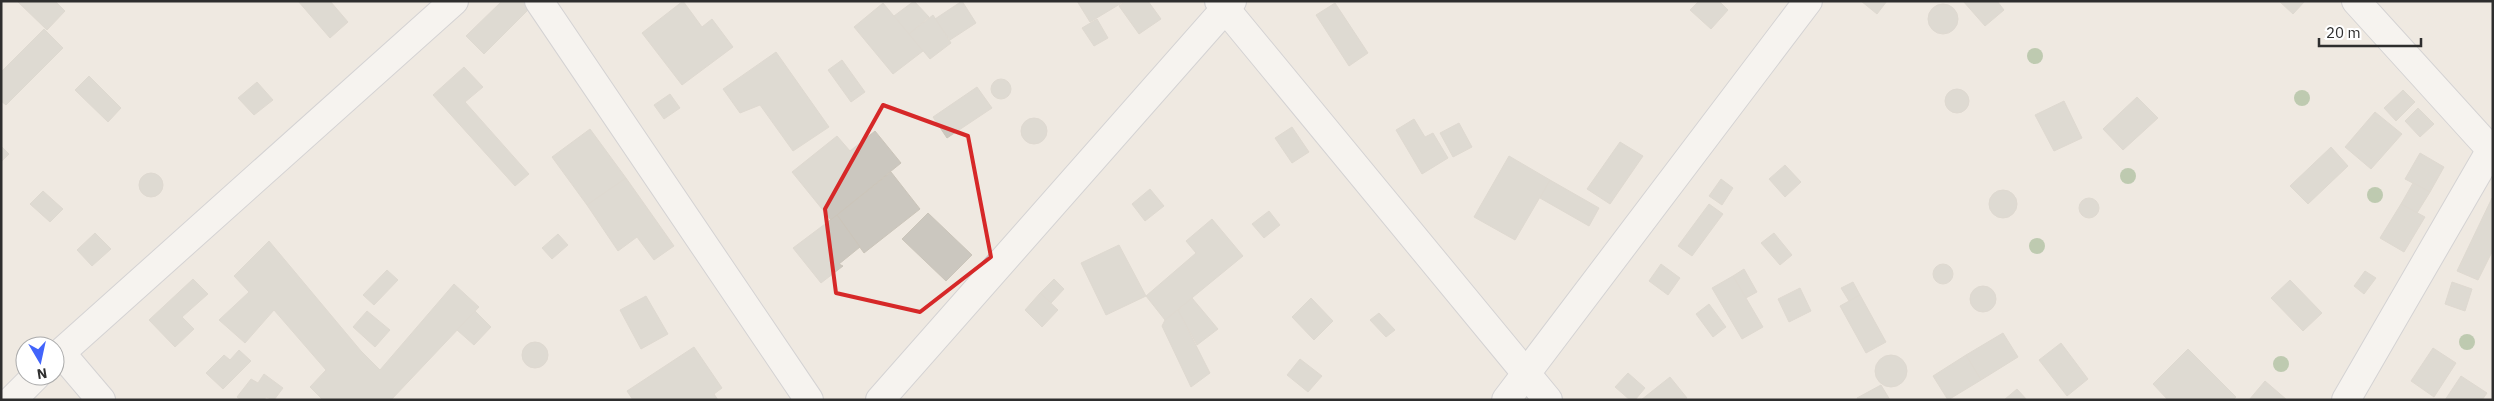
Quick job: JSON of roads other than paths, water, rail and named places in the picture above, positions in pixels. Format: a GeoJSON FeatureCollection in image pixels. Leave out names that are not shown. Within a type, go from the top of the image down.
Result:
{"type":"FeatureCollection","features":[{"type":"Feature","properties":{"kind":"street"},"geometry":{"type":"LineString","coordinates":[[65,350],[454,1]]}},
{"type":"Feature","properties":{"kind":"street"},"geometry":{"type":"LineString","coordinates":[[539,1],[809,400]]}},
{"type":"Feature","properties":{"kind":"street"},"geometry":{"type":"LineString","coordinates":[[1506,400],[1808,1]]}},
{"type":"Feature","properties":{"kind":"street"},"geometry":{"type":"LineString","coordinates":[[2346,400],[2492,149],[2356,1]]}},
{"type":"Feature","properties":{"kind":"street"},"geometry":{"type":"LineString","coordinates":[[880,400],[1226,4],[1548,400]]}},
{"type":"Feature","properties":{"kind":"street"},"geometry":{"type":"LineString","coordinates":[[65,363],[101,400]]}},
{"type":"Feature","properties":{"kind":"street"},"geometry":{"type":"LineString","coordinates":[[12,400],[26,386]]}}]}
